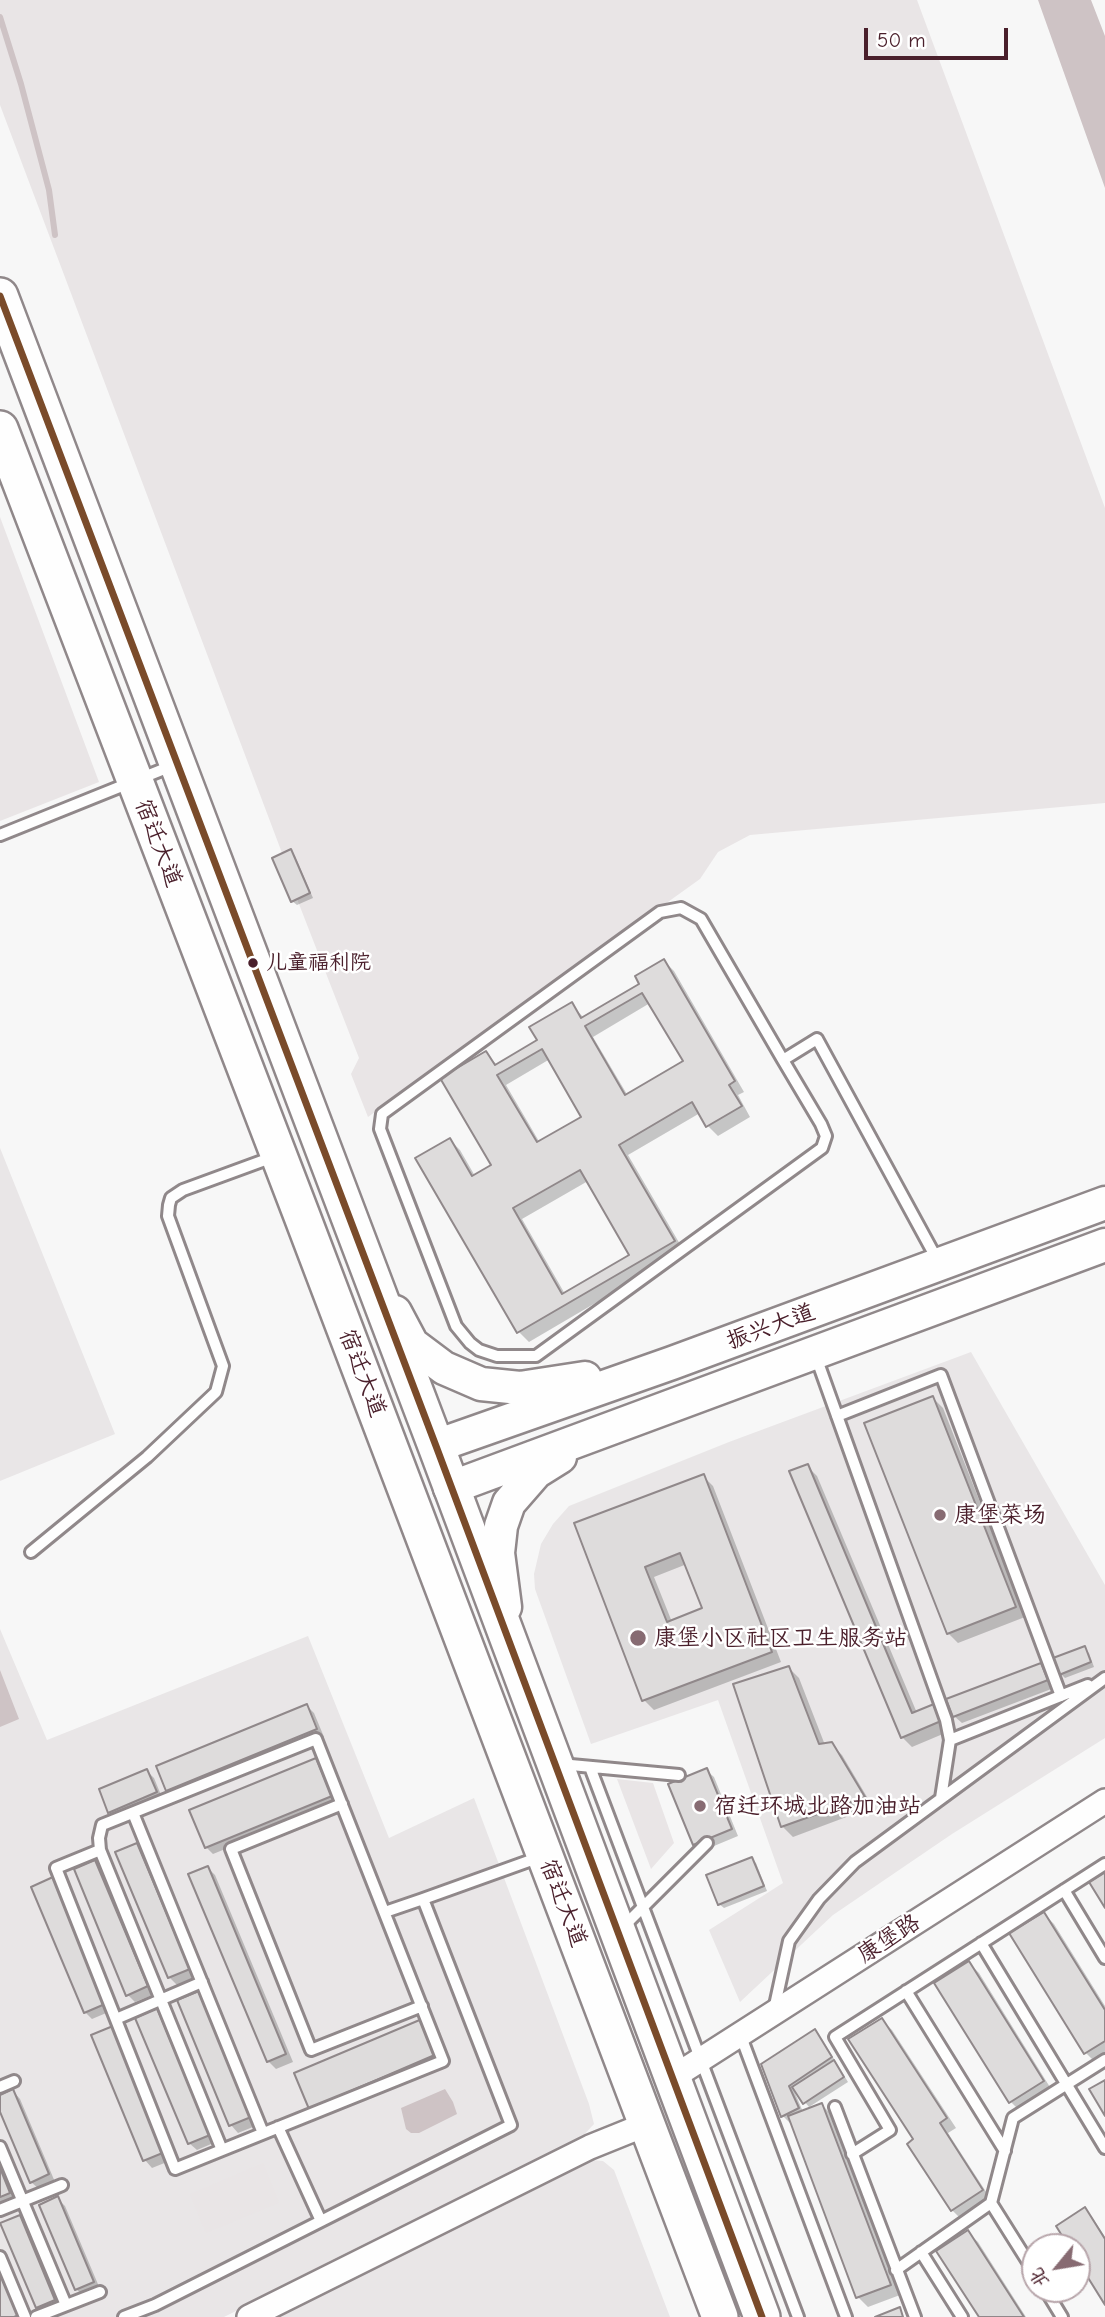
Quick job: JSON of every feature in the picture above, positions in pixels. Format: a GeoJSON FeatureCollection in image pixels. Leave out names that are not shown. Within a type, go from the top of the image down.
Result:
{"type":"FeatureCollection","features":[{"type":"Feature","properties":{"kind":"main road","name":"宿迁大道"},"geometry":{"type":"LineString","coordinates":[[0,296],[618,1933],[686,2068],[762,2317]]}},
{"type":"Feature","properties":{"kind":"main road","name":"宿迁大道"},"geometry":{"type":"LineString","coordinates":[[0,429],[720,2317]]}},
{"type":"Feature","properties":{"kind":"main road","name":"振兴大道"},"geometry":{"type":"LineString","coordinates":[[436,1446],[673,1363],[1105,1203]]}},
{"type":"Feature","properties":{"kind":"main road","name":"振兴大道"},"geometry":{"type":"LineString","coordinates":[[450,1488],[1105,1245]]}},
{"type":"Feature","properties":{"kind":"main road"},"geometry":{"type":"LineString","coordinates":[[359,1246],[412,1344],[444,1368],[481,1384],[520,1388],[673,1363]]}},
{"type":"Feature","properties":{"kind":"main road"},"geometry":{"type":"LineString","coordinates":[[527,1693],[504,1605],[498,1553],[501,1526],[509,1503],[536,1472],[558,1458],[677,1403]]}},
{"type":"Feature","properties":{"kind":"street","name":"康堡路"},"geometry":{"type":"LineString","coordinates":[[686,2068],[1105,1801]]}},
{"type":"Feature","properties":{"kind":"street"},"geometry":{"type":"LineString","coordinates":[[248,2317],[590,2147],[647,2124]]}},
{"type":"Feature","properties":{"kind":"lane"},"geometry":{"type":"LineString","coordinates":[[0,835],[177,764]]}},
{"type":"Feature","properties":{"kind":"lane"},"geometry":{"type":"LineString","coordinates":[[681,908],[701,919],[783,1060],[821,1124],[826,1136],[822,1148],[536,1356],[497,1356],[479,1350],[470,1343],[456,1326],[380,1129],[382,1114],[660,912],[681,908]]}},
{"type":"Feature","properties":{"kind":"lane"},"geometry":{"type":"LineString","coordinates":[[783,1060],[817,1039],[941,1265]]}},
{"type":"Feature","properties":{"kind":"lane"},"geometry":{"type":"LineString","coordinates":[[31,1552],[147,1457],[216,1392],[223,1366],[168,1216],[171,1198],[183,1189],[279,1155]]}},
{"type":"Feature","properties":{"kind":"lane"},"geometry":{"type":"LineString","coordinates":[[814,1352],[946,1720],[950,1741],[941,1798]]}},
{"type":"Feature","properties":{"kind":"lane"},"geometry":{"type":"LineString","coordinates":[[837,1416],[941,1375],[1061,1696]]}},
{"type":"Feature","properties":{"kind":"lane"},"geometry":{"type":"LineString","coordinates":[[950,1741],[1105,1678]]}},
{"type":"Feature","properties":{"kind":"lane"},"geometry":{"type":"LineString","coordinates":[[774,2013],[789,1941],[819,1899],[855,1862],[1105,1678]]}},
{"type":"Feature","properties":{"kind":"lane"},"geometry":{"type":"LineString","coordinates":[[100,1850],[56,1868],[175,2169],[443,2061],[316,1739],[102,1825],[99,1838],[100,1850],[222,2150]]}},
{"type":"Feature","properties":{"kind":"lane"},"geometry":{"type":"LineString","coordinates":[[554,1763],[679,1775]]}},
{"type":"Feature","properties":{"kind":"lane"},"geometry":{"type":"LineString","coordinates":[[590,1767],[643,1907],[686,2068],[798,2317]]}},
{"type":"Feature","properties":{"kind":"lane"},"geometry":{"type":"LineString","coordinates":[[342,1804],[231,1849],[312,2050],[422,2006]]}},
{"type":"Feature","properties":{"kind":"lane"},"geometry":{"type":"LineString","coordinates":[[133,1812],[263,2133]]}},
{"type":"Feature","properties":{"kind":"lane"},"geometry":{"type":"LineString","coordinates":[[618,1933],[707,1843]]}},
{"type":"Feature","properties":{"kind":"lane"},"geometry":{"type":"LineString","coordinates":[[386,1912],[544,1855]]}},
{"type":"Feature","properties":{"kind":"lane"},"geometry":{"type":"LineString","coordinates":[[852,2154],[890,2130],[835,2037],[1105,1864]]}},
{"type":"Feature","properties":{"kind":"lane"},"geometry":{"type":"LineString","coordinates":[[1064,1890],[1105,1958]]}},
{"type":"Feature","properties":{"kind":"lane"},"geometry":{"type":"LineString","coordinates":[[124,2317],[155,2305],[512,2125],[423,1899]]}},
{"type":"Feature","properties":{"kind":"lane"},"geometry":{"type":"LineString","coordinates":[[981,1943],[1105,2148]]}},
{"type":"Feature","properties":{"kind":"lane"},"geometry":{"type":"LineString","coordinates":[[116,2019],[202,1982]]}},
{"type":"Feature","properties":{"kind":"lane"},"geometry":{"type":"LineString","coordinates":[[906,1991],[1005,2151]]}},
{"type":"Feature","properties":{"kind":"lane"},"geometry":{"type":"LineString","coordinates":[[740,2034],[846,2317]]}},
{"type":"Feature","properties":{"kind":"lane"},"geometry":{"type":"LineString","coordinates":[[896,2270],[991,2203],[1013,2119],[1105,2060]]}},
{"type":"Feature","properties":{"kind":"lane"},"geometry":{"type":"LineString","coordinates":[[0,2087],[14,2081]]}},
{"type":"Feature","properties":{"kind":"lane"},"geometry":{"type":"LineString","coordinates":[[835,2107],[915,2317]]}},
{"type":"Feature","properties":{"kind":"lane"},"geometry":{"type":"LineString","coordinates":[[278,2127],[321,2221]]}},
{"type":"Feature","properties":{"kind":"lane"},"geometry":{"type":"LineString","coordinates":[[0,2147],[66,2305]]}},
{"type":"Feature","properties":{"kind":"lane"},"geometry":{"type":"LineString","coordinates":[[0,2210],[62,2185]]}},
{"type":"Feature","properties":{"kind":"lane"},"geometry":{"type":"LineString","coordinates":[[991,2203],[1021,2251]]}},
{"type":"Feature","properties":{"kind":"lane"},"geometry":{"type":"LineString","coordinates":[[921,2252],[962,2317]]}},
{"type":"Feature","properties":{"kind":"lane"},"geometry":{"type":"LineString","coordinates":[[0,2257],[25,2317]]}},
{"type":"Feature","properties":{"kind":"lane"},"geometry":{"type":"LineString","coordinates":[[36,2317],[100,2292]]}},
{"type":"Feature","properties":{"kind":"shaded area"},"geometry":{"type":"Polygon","coordinates":[[[0,0],[917,0],[1105,508],[1105,803],[750,835],[718,852],[700,879],[368,1117],[351,1074],[359,1058],[297,899],[310,893],[290,850],[282,853],[0,105],[0,0]]]}},
{"type":"Feature","properties":{"kind":"shaded area"},"geometry":{"type":"Polygon","coordinates":[[[1038,0],[1091,0],[1105,36],[1105,188],[1038,0]]]}},
{"type":"Feature","properties":{"kind":"shaded area"},"geometry":{"type":"Polygon","coordinates":[[[0,517],[99,782],[0,821],[0,517]]]}},
{"type":"Feature","properties":{"kind":"shaded area"},"geometry":{"type":"Polygon","coordinates":[[[0,1148],[115,1434],[0,1481],[0,1148]]]}},
{"type":"Feature","properties":{"kind":"shaded area"},"geometry":{"type":"Polygon","coordinates":[[[971,1352],[1105,1585],[1105,1738],[952,1834],[833,1915],[740,2002],[709,1930],[783,1883],[718,1700],[591,1744],[535,1589],[534,1574],[541,1544],[553,1524],[569,1506],[729,1442],[971,1352]]]}},
{"type":"Feature","properties":{"kind":"shaded area"},"geometry":{"type":"Polygon","coordinates":[[[0,1629],[47,1740],[308,1636],[389,1838],[474,1798],[589,2104],[594,2124],[580,2139],[224,2317],[0,2317],[0,1629]]]}},
{"type":"Feature","properties":{"kind":"shaded area"},"geometry":{"type":"Polygon","coordinates":[[[0,1670],[19,1719],[0,1727],[0,1670]]]}},
{"type":"Feature","properties":{"kind":"shaded area"},"geometry":{"type":"Polygon","coordinates":[[[617,1779],[653,1783],[674,1843],[651,1869],[617,1779]]]}},
{"type":"Feature","properties":{"kind":"shaded area"},"geometry":{"type":"Polygon","coordinates":[[[445,2089],[457,2114],[419,2133],[411,2133],[406,2129],[401,2108],[445,2089]]]}},
{"type":"Feature","properties":{"kind":"shaded area"},"geometry":{"type":"Polygon","coordinates":[[[592,2160],[603,2161],[614,2170],[670,2317],[276,2317],[592,2160]]]}},
{"type":"Feature","properties":{"kind":"shaded area"},"geometry":{"type":"Polygon","coordinates":[[[263,2163],[279,2203],[206,2233],[190,2194],[263,2163]]]}},
{"type":"Feature","properties":{"kind":"building"},"geometry":{"type":"Polygon","coordinates":[[[291,849],[310,893],[291,902],[272,858],[291,849]]]}},
{"type":"Feature","properties":{"kind":"building"},"geometry":{"type":"Polygon","coordinates":[[[664,959],[735,1081],[729,1085],[742,1106],[706,1127],[692,1102],[619,1145],[675,1241],[517,1333],[415,1158],[450,1138],[472,1176],[491,1165],[440,1078],[486,1051],[495,1065],[537,1040],[529,1027],[572,1002],[581,1018],[639,984],[635,976],[664,959]],[[642,993],[585,1026],[625,1095],[683,1061],[642,993]],[[542,1049],[497,1075],[537,1142],[581,1117],[542,1049]],[[580,1170],[513,1208],[562,1294],[629,1255],[580,1170]]]}},
{"type":"Feature","properties":{"kind":"building","name":"康堡菜场"},"geometry":{"type":"Polygon","coordinates":[[[933,1396],[1016,1607],[947,1634],[864,1423],[933,1396]]]}},
{"type":"Feature","properties":{"kind":"building"},"geometry":{"type":"Polygon","coordinates":[[[808,1464],[912,1713],[934,1704],[941,1721],[901,1738],[789,1471],[808,1464]]]}},
{"type":"Feature","properties":{"kind":"building"},"geometry":{"type":"Polygon","coordinates":[[[704,1474],[772,1652],[642,1701],[574,1523],[704,1474]],[[680,1553],[645,1567],[667,1622],[702,1608],[680,1553]]]}},
{"type":"Feature","properties":{"kind":"building"},"geometry":{"type":"Polygon","coordinates":[[[1085,1646],[1091,1662],[1059,1675],[1053,1658],[1085,1646]]]}},
{"type":"Feature","properties":{"kind":"building"},"geometry":{"type":"Polygon","coordinates":[[[1041,1663],[1048,1680],[953,1717],[946,1699],[1041,1663]]]}},
{"type":"Feature","properties":{"kind":"building"},"geometry":{"type":"Polygon","coordinates":[[[789,1666],[819,1744],[832,1742],[865,1797],[781,1827],[733,1684],[789,1666]]]}},
{"type":"Feature","properties":{"kind":"building"},"geometry":{"type":"Polygon","coordinates":[[[307,1704],[317,1729],[166,1791],[156,1766],[307,1704]]]}},
{"type":"Feature","properties":{"kind":"building"},"geometry":{"type":"Polygon","coordinates":[[[316,1758],[332,1796],[205,1848],[189,1810],[316,1758]]]}},
{"type":"Feature","properties":{"kind":"building","name":"宿迁环城北路加油站"},"geometry":{"type":"Polygon","coordinates":[[[707,1768],[732,1829],[693,1845],[668,1784],[707,1768]]]}},
{"type":"Feature","properties":{"kind":"building"},"geometry":{"type":"Polygon","coordinates":[[[147,1769],[157,1792],[108,1813],[99,1789],[147,1769]]]}},
{"type":"Feature","properties":{"kind":"building"},"geometry":{"type":"Polygon","coordinates":[[[137,1843],[190,1969],[168,1978],[115,1852],[137,1843]]]}},
{"type":"Feature","properties":{"kind":"building"},"geometry":{"type":"Polygon","coordinates":[[[752,1857],[764,1886],[718,1905],[706,1875],[752,1857]]]}},
{"type":"Feature","properties":{"kind":"building"},"geometry":{"type":"Polygon","coordinates":[[[95,1860],[148,1986],[126,1996],[74,1869],[95,1860]]]}},
{"type":"Feature","properties":{"kind":"building"},"geometry":{"type":"Polygon","coordinates":[[[208,1866],[286,2054],[267,2062],[188,1874],[208,1866]]]}},
{"type":"Feature","properties":{"kind":"building"},"geometry":{"type":"Polygon","coordinates":[[[1105,1872],[1105,1908],[1089,1882],[1105,1872]]]}},
{"type":"Feature","properties":{"kind":"building"},"geometry":{"type":"Polygon","coordinates":[[[53,1877],[105,2004],[84,2013],[31,1887],[53,1877]]]}},
{"type":"Feature","properties":{"kind":"building"},"geometry":{"type":"Polygon","coordinates":[[[1044,1912],[1105,2010],[1105,2041],[1084,2054],[1009,1933],[1044,1912]]]}},
{"type":"Feature","properties":{"kind":"building"},"geometry":{"type":"Polygon","coordinates":[[[969,1961],[1044,2081],[1009,2103],[934,1983],[969,1961]]]}},
{"type":"Feature","properties":{"kind":"building"},"geometry":{"type":"Polygon","coordinates":[[[199,1991],[251,2117],[229,2126],[177,2000],[199,1991]]]}},
{"type":"Feature","properties":{"kind":"building"},"geometry":{"type":"Polygon","coordinates":[[[157,2008],[210,2135],[188,2144],[135,2018],[157,2008]]]}},
{"type":"Feature","properties":{"kind":"building"},"geometry":{"type":"Polygon","coordinates":[[[882,2018],[947,2118],[940,2123],[983,2190],[951,2211],[907,2144],[913,2139],[848,2039],[882,2018]]]}},
{"type":"Feature","properties":{"kind":"building"},"geometry":{"type":"Polygon","coordinates":[[[422,2019],[437,2054],[309,2109],[294,2073],[422,2019]]]}},
{"type":"Feature","properties":{"kind":"building"},"geometry":{"type":"Polygon","coordinates":[[[113,2026],[165,2152],[143,2161],[91,2035],[113,2026]]]}},
{"type":"Feature","properties":{"kind":"building"},"geometry":{"type":"Polygon","coordinates":[[[815,2029],[832,2057],[789,2086],[799,2108],[781,2117],[761,2064],[815,2029]]]}},
{"type":"Feature","properties":{"kind":"building"},"geometry":{"type":"Polygon","coordinates":[[[834,2060],[844,2077],[803,2104],[792,2087],[834,2060]]]}},
{"type":"Feature","properties":{"kind":"building"},"geometry":{"type":"Polygon","coordinates":[[[1105,2080],[1105,2116],[1089,2089],[1105,2080]]]}},
{"type":"Feature","properties":{"kind":"building"},"geometry":{"type":"Polygon","coordinates":[[[13,2089],[49,2174],[30,2183],[0,2112],[0,2095],[13,2089]]]}},
{"type":"Feature","properties":{"kind":"building"},"geometry":{"type":"Polygon","coordinates":[[[822,2103],[891,2285],[856,2298],[788,2116],[822,2103]]]}},
{"type":"Feature","properties":{"kind":"building"},"geometry":{"type":"Polygon","coordinates":[[[0,2168],[10,2193],[0,2197],[0,2168]]]}},
{"type":"Feature","properties":{"kind":"building"},"geometry":{"type":"Polygon","coordinates":[[[58,2196],[94,2282],[75,2290],[39,2205],[58,2196]]]}},
{"type":"Feature","properties":{"kind":"building"},"geometry":{"type":"Polygon","coordinates":[[[1085,2207],[1105,2239],[1105,2305],[1091,2282],[1091,2233],[1060,2233],[1056,2226],[1085,2207]]]}},
{"type":"Feature","properties":{"kind":"building"},"geometry":{"type":"Polygon","coordinates":[[[20,2215],[55,2300],[36,2308],[0,2223],[20,2215]]]}},
{"type":"Feature","properties":{"kind":"building"},"geometry":{"type":"Polygon","coordinates":[[[968,2230],[1024,2317],[979,2317],[936,2251],[968,2230]]]}},
{"type":"Feature","properties":{"kind":"building"},"geometry":{"type":"Polygon","coordinates":[[[0,2271],[19,2315],[14,2317],[0,2317],[0,2271]]]}},
{"type":"Feature","properties":{"kind":"building"},"geometry":{"type":"Polygon","coordinates":[[[900,2307],[903,2317],[875,2317],[900,2307]]]}},
{"type":"Feature","properties":{"kind":"waterway"},"geometry":{"type":"LineString","coordinates":[[0,17],[49,190],[55,235]]}},
{"type":"Feature","properties":{"kind":"transit line"},"geometry":{"type":"LineString","coordinates":[[0,296],[436,1446],[762,2317]]}},
{"type":"Feature","properties":{"kind":"place","name":"儿童福利院"},"geometry":{"type":"Point","coordinates":[253,963]}},
{"type":"Feature","properties":{"kind":"place","name":"康堡菜场"},"geometry":{"type":"Point","coordinates":[940,1515]}},
{"type":"Feature","properties":{"kind":"place","name":"康堡小区社区卫生服务站"},"geometry":{"type":"Point","coordinates":[638,1638]}},
{"type":"Feature","properties":{"kind":"place","name":"宿迁环城北路加油站"},"geometry":{"type":"Point","coordinates":[700,1806]}}]}
